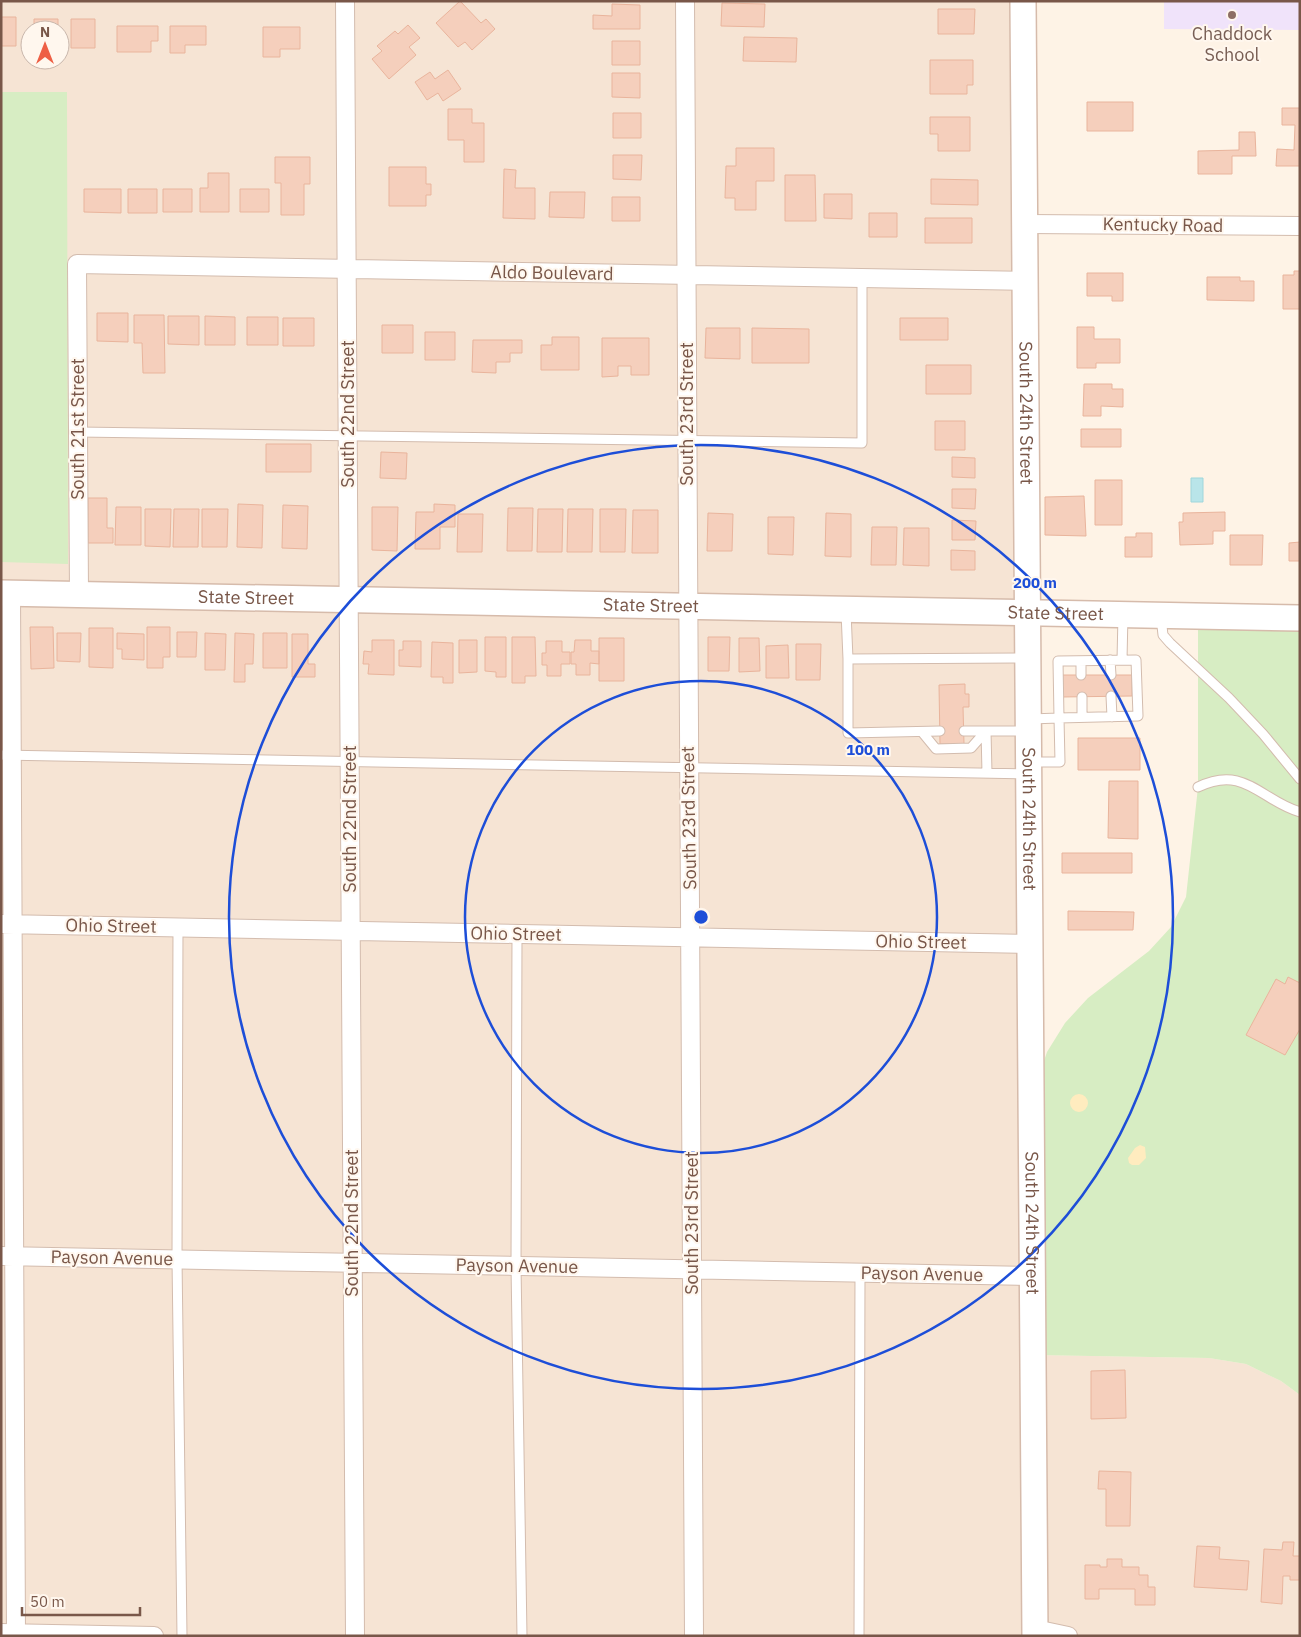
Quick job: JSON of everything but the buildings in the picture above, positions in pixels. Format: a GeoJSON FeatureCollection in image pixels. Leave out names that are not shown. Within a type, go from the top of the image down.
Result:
{"type":"FeatureCollection","features":[{"type":"Feature","properties":{"kind":"street","name":"South 22nd Street"},"geometry":{"type":"LineString","coordinates":[[345,1],[356,1636]]}},
{"type":"Feature","properties":{"kind":"street","name":"South 23rd Street"},"geometry":{"type":"LineString","coordinates":[[685,1],[694,1636]]}},
{"type":"Feature","properties":{"kind":"street","name":"South 24th Street"},"geometry":{"type":"LineString","coordinates":[[1024,1],[1035,1632]]}},
{"type":"Feature","properties":{"kind":"street","name":"Kentucky Road"},"geometry":{"type":"LineString","coordinates":[[1026,224],[1300,226]]}},
{"type":"Feature","properties":{"kind":"street","name":"Aldo Boulevard"},"geometry":{"type":"LineString","coordinates":[[77,264],[1026,281]]}},
{"type":"Feature","properties":{"kind":"street","name":"South 21st Street"},"geometry":{"type":"LineString","coordinates":[[77,264],[79,594]]}},
{"type":"Feature","properties":{"kind":"street","name":"State Street"},"geometry":{"type":"LineString","coordinates":[[6,593],[1300,618]]}},
{"type":"Feature","properties":{"kind":"street"},"geometry":{"type":"LineString","coordinates":[[6,593],[11,1634],[154,1636]]}},
{"type":"Feature","properties":{"kind":"street","name":"Ohio Street"},"geometry":{"type":"LineString","coordinates":[[7,924],[1031,944]]}},
{"type":"Feature","properties":{"kind":"street","name":"Payson Avenue"},"geometry":{"type":"LineString","coordinates":[[8,1256],[1033,1276]]}},
{"type":"Feature","properties":{"kind":"street"},"geometry":{"type":"LineString","coordinates":[[1035,1632],[1068,1636]]}},
{"type":"Feature","properties":{"kind":"lane"},"geometry":{"type":"LineString","coordinates":[[78,432],[862,442],[862,278]]}},
{"type":"Feature","properties":{"kind":"lane"},"geometry":{"type":"LineString","coordinates":[[846,609],[848,733],[940,731]]}},
{"type":"Feature","properties":{"kind":"lane"},"geometry":{"type":"LineString","coordinates":[[1122,660],[1123,614]]}},
{"type":"Feature","properties":{"kind":"lane"},"geometry":{"type":"LineString","coordinates":[[1161,615],[1163,635],[1263,734],[1300,779]]}},
{"type":"Feature","properties":{"kind":"lane"},"geometry":{"type":"LineString","coordinates":[[848,659],[1027,658]]}},
{"type":"Feature","properties":{"kind":"lane"},"geometry":{"type":"LineString","coordinates":[[1110,660],[1111,675]]}},
{"type":"Feature","properties":{"kind":"lane"},"geometry":{"type":"LineString","coordinates":[[7,755],[987,773],[1060,762],[1059,718],[1058,661],[1136,660],[1138,716],[1059,718],[986,731],[964,731]]}},
{"type":"Feature","properties":{"kind":"lane"},"geometry":{"type":"LineString","coordinates":[[1081,661],[1081,675]]}},
{"type":"Feature","properties":{"kind":"lane"},"geometry":{"type":"LineString","coordinates":[[1082,696],[1082,718]]}},
{"type":"Feature","properties":{"kind":"lane"},"geometry":{"type":"LineString","coordinates":[[1111,696],[1112,717]]}},
{"type":"Feature","properties":{"kind":"lane"},"geometry":{"type":"LineString","coordinates":[[986,731],[987,773]]}},
{"type":"Feature","properties":{"kind":"lane"},"geometry":{"type":"LineString","coordinates":[[922,732],[936,749],[971,748],[986,731]]}},
{"type":"Feature","properties":{"kind":"lane"},"geometry":{"type":"LineString","coordinates":[[1198,787],[1212,780],[1242,783],[1300,812]]}},
{"type":"Feature","properties":{"kind":"lane"},"geometry":{"type":"LineString","coordinates":[[178,928],[177,1260],[182,1636]]}},
{"type":"Feature","properties":{"kind":"lane"},"geometry":{"type":"LineString","coordinates":[[517,934],[516,1266],[522,1636]]}},
{"type":"Feature","properties":{"kind":"lane"},"geometry":{"type":"LineString","coordinates":[[859,1636],[860,1272]]}},
{"type":"Feature","properties":{"kind":"shaded area"},"geometry":{"type":"Polygon","coordinates":[[[1,1],[1024,1],[1033,1355],[1209,1358],[1246,1364],[1281,1381],[1300,1395],[1300,1636],[1,1636],[1,1]]]}},
{"type":"Feature","properties":{"kind":"shaded area","name":"Chaddock School"},"geometry":{"type":"Polygon","coordinates":[[[1164,1],[1300,1],[1300,30],[1164,29],[1164,1]]]}},
{"type":"Feature","properties":{"kind":"green space"},"geometry":{"type":"Polygon","coordinates":[[[1,92],[67,92],[68,564],[1,562],[1,92]]]}},
{"type":"Feature","properties":{"kind":"green space"},"geometry":{"type":"Polygon","coordinates":[[[1198,616],[1300,618],[1300,1395],[1281,1381],[1246,1364],[1209,1358],[1033,1355],[1032,1096],[1047,1052],[1065,1023],[1088,998],[1149,951],[1171,927],[1186,897],[1198,787],[1198,616]]]}},
{"type":"Feature","properties":{"kind":"sand"},"geometry":{"type":"Polygon","coordinates":[[[1079,1094],[1085,1097],[1088,1103],[1085,1109],[1079,1112],[1073,1109],[1070,1103],[1073,1097],[1079,1094]]]}},
{"type":"Feature","properties":{"kind":"sand"},"geometry":{"type":"Polygon","coordinates":[[[1140,1145],[1145,1147],[1146,1158],[1139,1165],[1132,1165],[1129,1163],[1128,1158],[1135,1148],[1140,1145]]]}},
{"type":"Feature","properties":{"kind":"water"},"geometry":{"type":"Polygon","coordinates":[[[1191,478],[1203,478],[1203,502],[1191,502],[1191,478]]]}},
{"type":"Feature","properties":{"kind":"place","name":"Chaddock School"},"geometry":{"type":"Point","coordinates":[1232,15]}}]}
